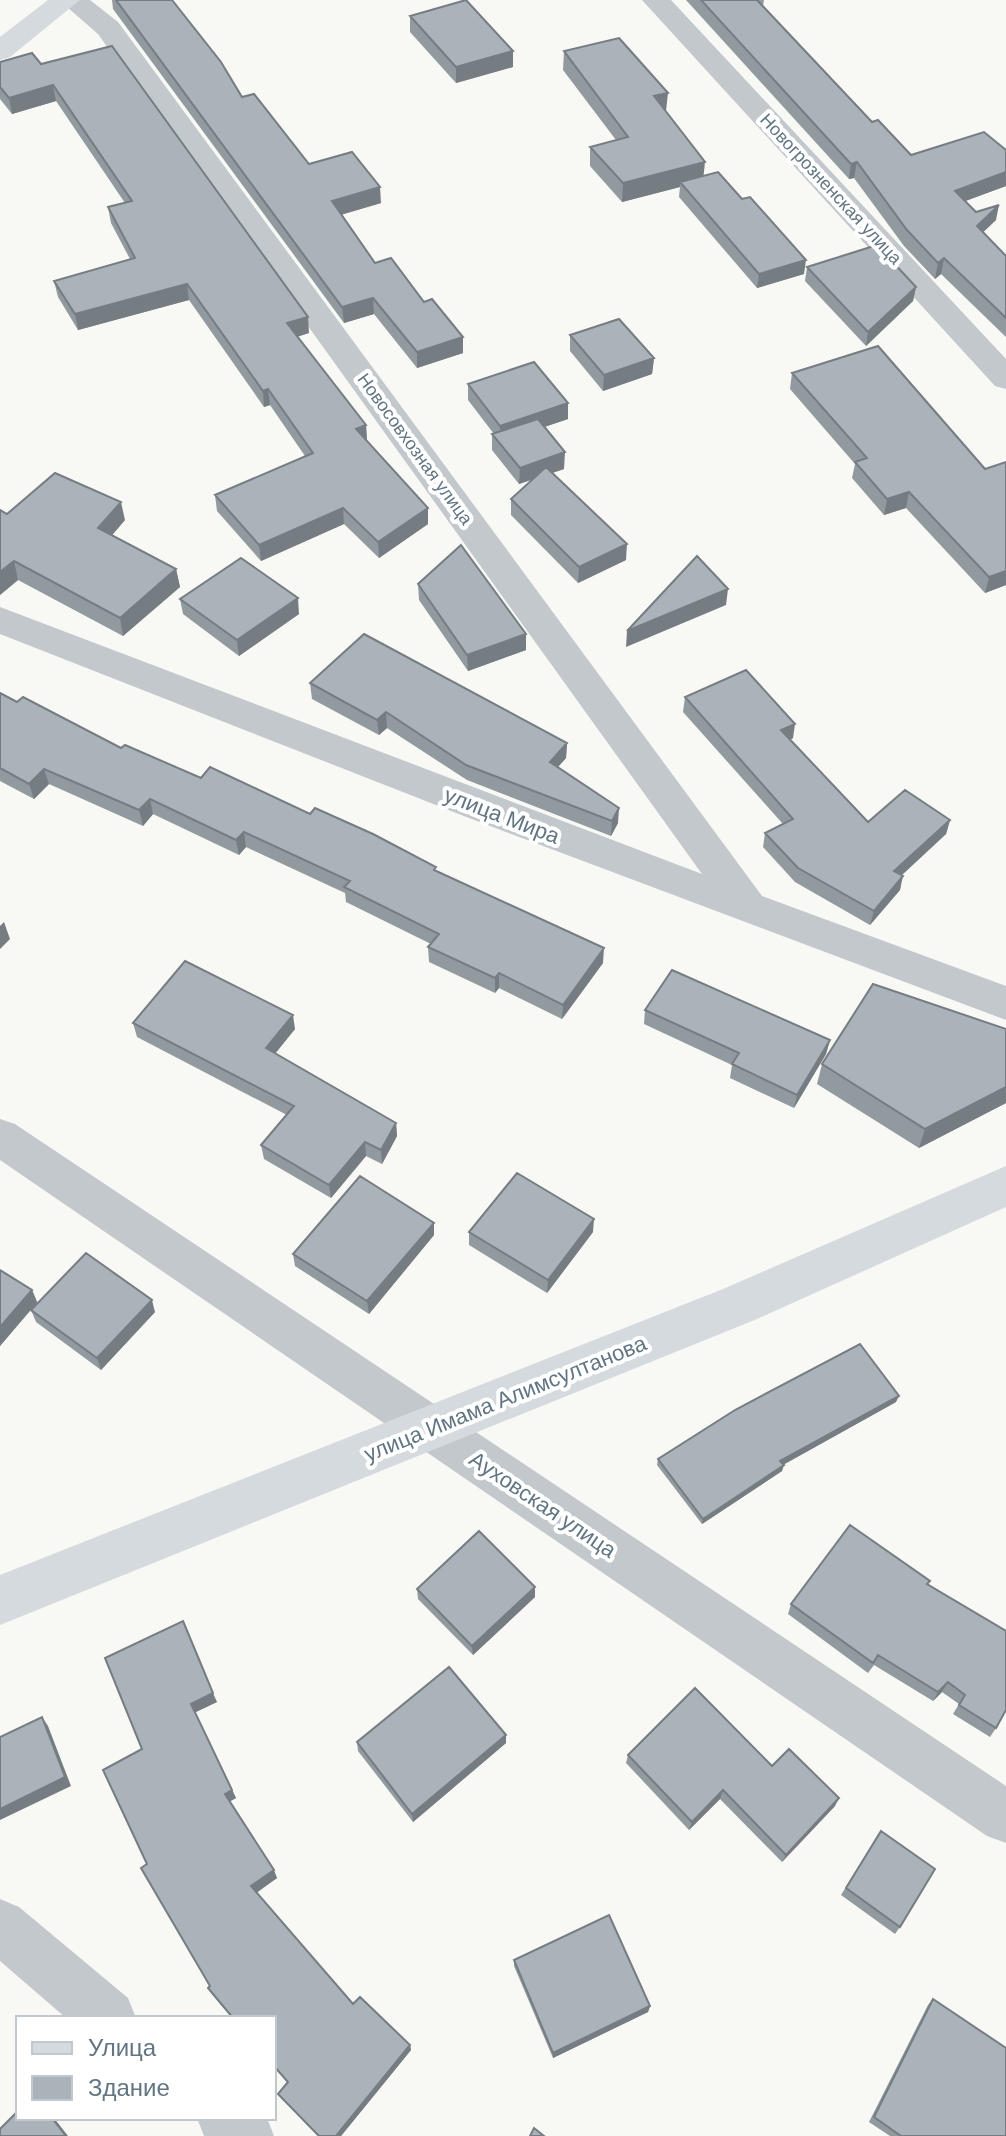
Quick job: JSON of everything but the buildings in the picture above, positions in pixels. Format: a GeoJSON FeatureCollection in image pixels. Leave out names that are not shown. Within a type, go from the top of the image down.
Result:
{"type":"FeatureCollection","features":[{"type":"Feature","properties":{"kind":"main road"},"geometry":{"type":"LineString","coordinates":[[0,51],[66,0]]}},
{"type":"Feature","properties":{"kind":"main road","name":"улица Имама Алимсултанова"},"geometry":{"type":"LineString","coordinates":[[0,1600],[740,1304],[1006,1186]]}},
{"type":"Feature","properties":{"kind":"street","name":"Новосовхозная улица"},"geometry":{"type":"LineString","coordinates":[[73,0],[108,28],[748,907]]}},
{"type":"Feature","properties":{"kind":"street","name":"Новогрозненская улица"},"geometry":{"type":"LineString","coordinates":[[656,0],[1006,379]]}},
{"type":"Feature","properties":{"kind":"street","name":"улица Мира"},"geometry":{"type":"LineString","coordinates":[[0,620],[1006,1003]]}},
{"type":"Feature","properties":{"kind":"street","name":"Ауховская улица"},"geometry":{"type":"LineString","coordinates":[[0,1137],[1006,1817]]}},
{"type":"Feature","properties":{"kind":"street"},"geometry":{"type":"LineString","coordinates":[[0,1926],[106,2016]]}},
{"type":"Feature","properties":{"kind":"street"},"geometry":{"type":"LineString","coordinates":[[227,2120],[246,2136]]}}]}
